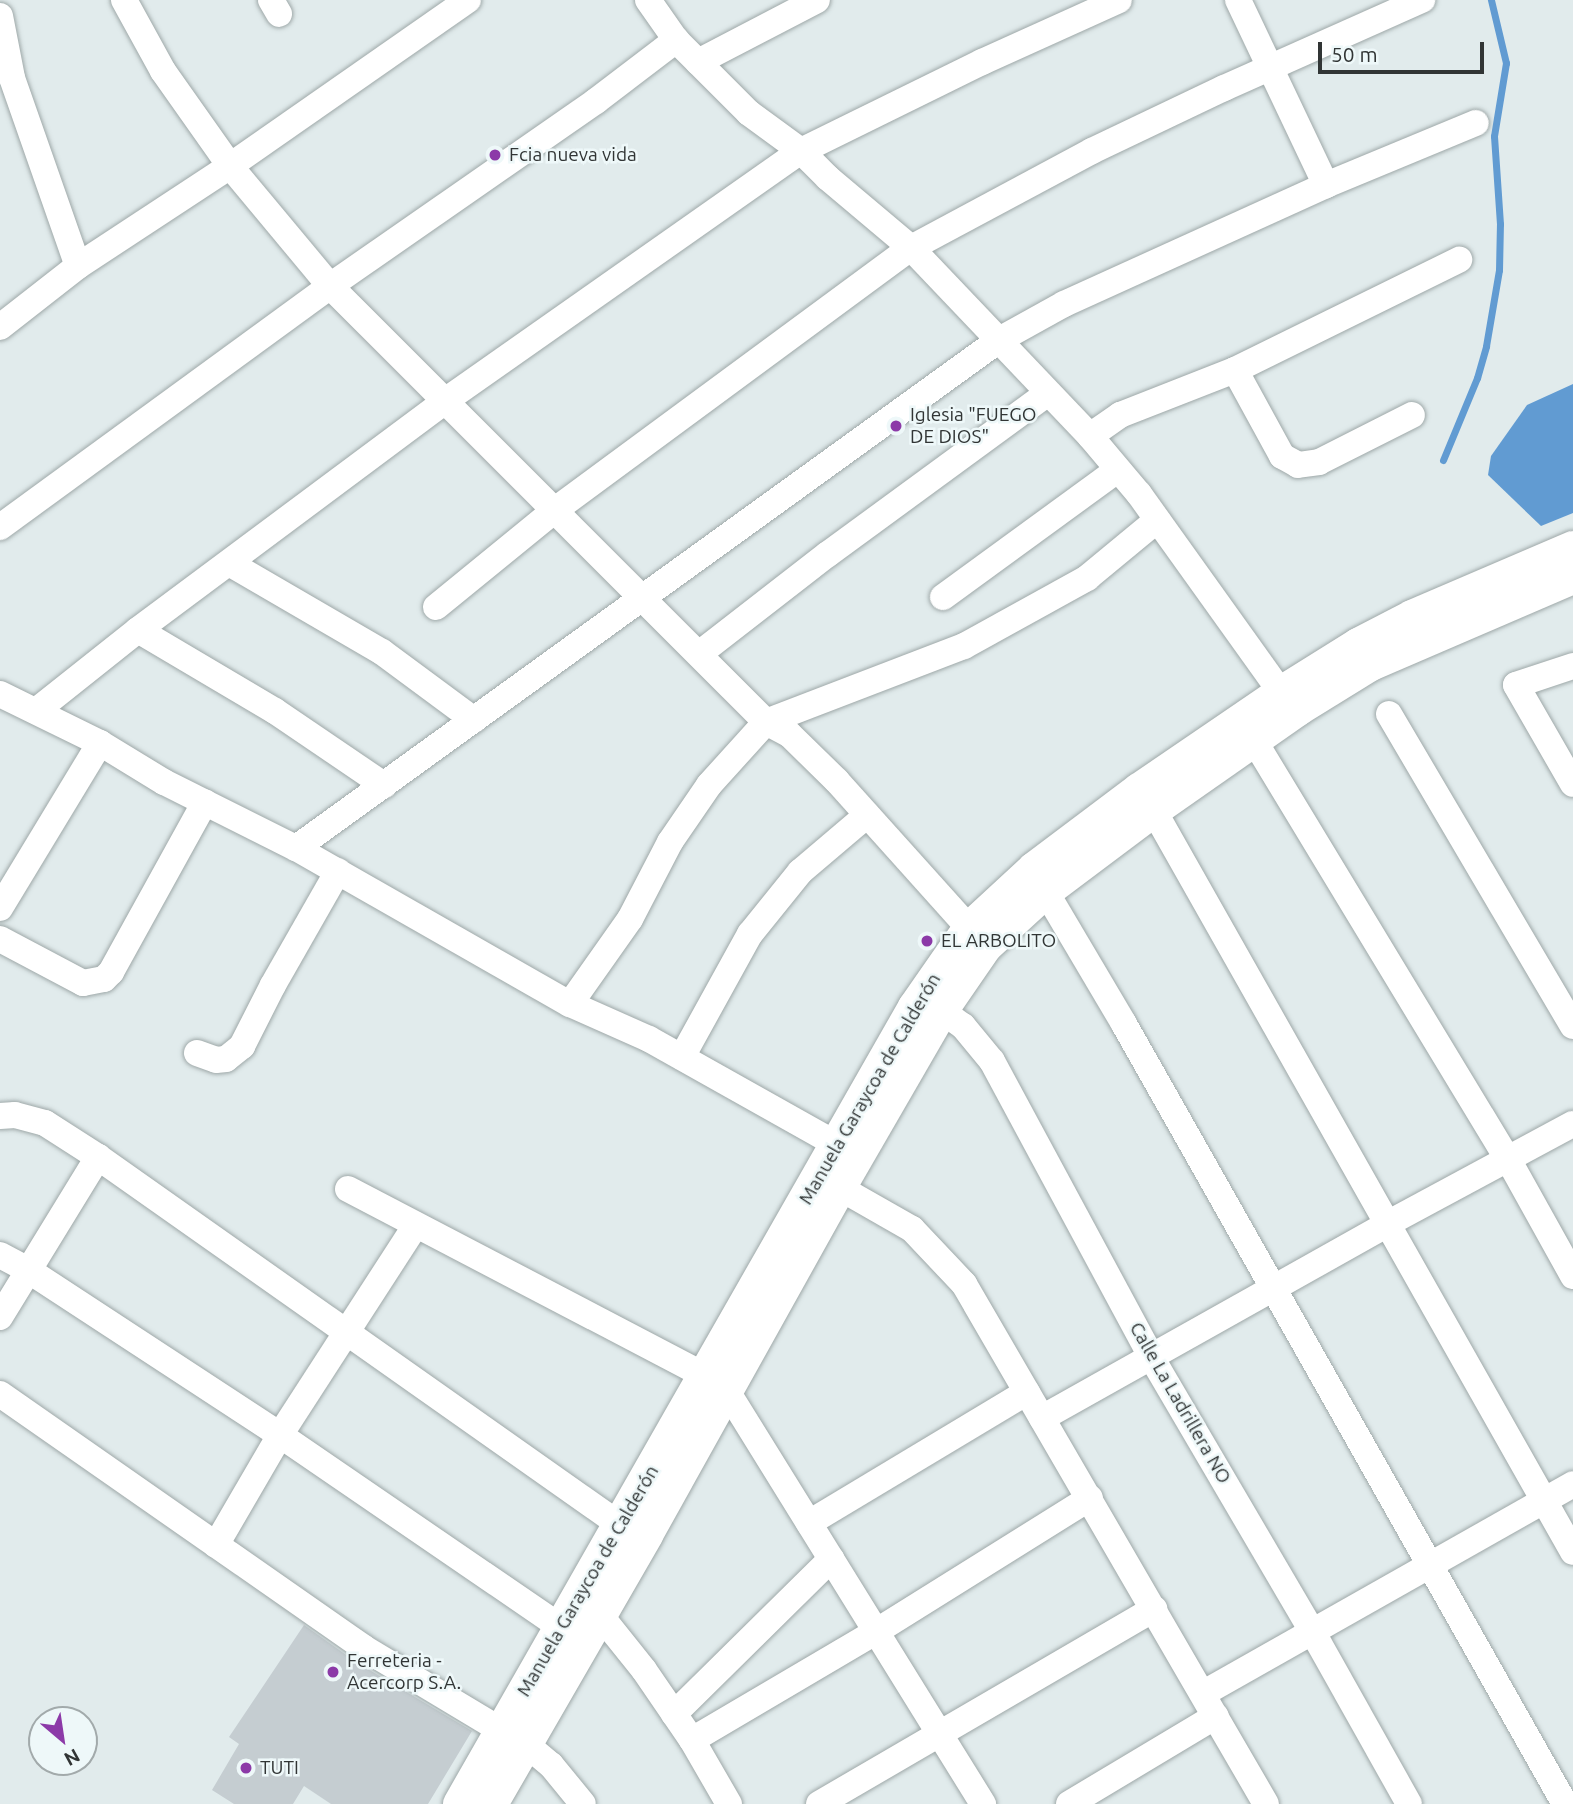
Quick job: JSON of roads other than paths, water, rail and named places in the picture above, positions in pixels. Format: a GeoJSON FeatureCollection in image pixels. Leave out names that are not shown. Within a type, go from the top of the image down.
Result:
{"type":"FeatureCollection","features":[{"type":"Feature","properties":{"kind":"street"},"geometry":{"type":"LineString","coordinates":[[124,0],[163,71],[230,166],[330,286],[699,654],[837,781],[969,928]]}},
{"type":"Feature","properties":{"kind":"street"},"geometry":{"type":"LineString","coordinates":[[0,327],[78,266],[230,166],[468,0]]}},
{"type":"Feature","properties":{"kind":"street"},"geometry":{"type":"LineString","coordinates":[[648,0],[676,40],[749,113],[801,151],[828,178],[911,248],[1047,394],[1090,436],[1160,523],[1281,692]]}},
{"type":"Feature","properties":{"kind":"street"},"geometry":{"type":"LineString","coordinates":[[698,62],[817,0]]}},
{"type":"Feature","properties":{"kind":"street"},"geometry":{"type":"LineString","coordinates":[[36,711],[138,630],[445,401],[801,151],[982,62],[1119,0]]}},
{"type":"Feature","properties":{"kind":"street"},"geometry":{"type":"LineString","coordinates":[[1238,0],[1326,185]]}},
{"type":"Feature","properties":{"kind":"street"},"geometry":{"type":"LineString","coordinates":[[436,607],[555,510],[911,248],[1093,151],[1270,66],[1422,0]]}},
{"type":"Feature","properties":{"kind":"street"},"geometry":{"type":"LineString","coordinates":[[0,16],[12,78],[78,266]]}},
{"type":"Feature","properties":{"kind":"street"},"geometry":{"type":"LineString","coordinates":[[0,527],[330,286],[596,101],[676,40]]}},
{"type":"Feature","properties":{"kind":"street"},"geometry":{"type":"LineString","coordinates":[[296,848],[999,340],[1064,304],[1326,185],[1476,123]]}},
{"type":"Feature","properties":{"kind":"street"},"geometry":{"type":"LineString","coordinates":[[1090,436],[1120,415],[1234,370],[1459,260]]}},
{"type":"Feature","properties":{"kind":"street"},"geometry":{"type":"LineString","coordinates":[[1234,370],[1282,456],[1298,465],[1319,462],[1412,415]]}},
{"type":"Feature","properties":{"kind":"street"},"geometry":{"type":"LineString","coordinates":[[699,654],[828,554],[1047,394]]}},
{"type":"Feature","properties":{"kind":"street"},"geometry":{"type":"LineString","coordinates":[[943,597],[1116,470]]}},
{"type":"Feature","properties":{"kind":"street"},"geometry":{"type":"LineString","coordinates":[[570,1004],[630,919],[670,842],[709,785],[777,728],[964,646],[1087,578],[1160,523]]}},
{"type":"Feature","properties":{"kind":"street","name":"Manuela Garaycoa de Calderón"},"geometry":{"type":"LineString","coordinates":[[459,1804],[514,1738],[600,1615],[836,1144],[914,1007],[969,928],[1034,868],[1139,789],[1281,692],[1358,644],[1412,616],[1573,547]]}},
{"type":"Feature","properties":{"kind":"street"},"geometry":{"type":"LineString","coordinates":[[229,563],[382,652],[474,720]]}},
{"type":"Feature","properties":{"kind":"street","name":"Manuela Garaycoa de Calderón"},"geometry":{"type":"LineString","coordinates":[[492,1804],[514,1738],[560,1627],[620,1525],[716,1384],[840,1188],[942,1011],[986,947],[1046,892],[1154,811],[1371,665],[1573,578]]}},
{"type":"Feature","properties":{"kind":"street"},"geometry":{"type":"LineString","coordinates":[[138,630],[275,712],[384,785]]}},
{"type":"Feature","properties":{"kind":"street"},"geometry":{"type":"LineString","coordinates":[[1573,666],[1516,685],[1573,784]]}},
{"type":"Feature","properties":{"kind":"street"},"geometry":{"type":"LineString","coordinates":[[0,694],[100,743],[205,802],[296,848],[570,1004],[649,1039],[836,1144]]}},
{"type":"Feature","properties":{"kind":"street"},"geometry":{"type":"LineString","coordinates":[[1389,714],[1573,1026]]}},
{"type":"Feature","properties":{"kind":"street"},"geometry":{"type":"LineString","coordinates":[[1255,742],[1508,1159],[1573,1276]]}},
{"type":"Feature","properties":{"kind":"street"},"geometry":{"type":"LineString","coordinates":[[0,908],[100,743]]}},
{"type":"Feature","properties":{"kind":"street"},"geometry":{"type":"LineString","coordinates":[[0,939],[83,984],[104,979],[111,972],[205,802]]}},
{"type":"Feature","properties":{"kind":"street"},"geometry":{"type":"LineString","coordinates":[[1154,811],[1573,1552]]}},
{"type":"Feature","properties":{"kind":"street"},"geometry":{"type":"LineString","coordinates":[[682,1057],[750,934],[800,872],[867,815]]}},
{"type":"Feature","properties":{"kind":"street"},"geometry":{"type":"LineString","coordinates":[[197,1053],[216,1060],[226,1059],[242,1046],[273,985],[338,871]]}},
{"type":"Feature","properties":{"kind":"street"},"geometry":{"type":"LineString","coordinates":[[1046,892],[1565,1804]]}},
{"type":"Feature","properties":{"kind":"street","name":"Calle La Ladrillera NO"},"geometry":{"type":"LineString","coordinates":[[942,1011],[962,1026],[992,1061],[1150,1355],[1312,1631],[1409,1804]]}},
{"type":"Feature","properties":{"kind":"street"},"geometry":{"type":"LineString","coordinates":[[0,1115],[15,1115],[45,1123],[99,1157],[347,1335],[620,1525]]}},
{"type":"Feature","properties":{"kind":"street"},"geometry":{"type":"LineString","coordinates":[[1042,1418],[1150,1355],[1573,1124]]}},
{"type":"Feature","properties":{"kind":"street"},"geometry":{"type":"LineString","coordinates":[[0,1317],[99,1157]]}},
{"type":"Feature","properties":{"kind":"street"},"geometry":{"type":"LineString","coordinates":[[840,1188],[912,1229],[964,1284],[1266,1804]]}},
{"type":"Feature","properties":{"kind":"street"},"geometry":{"type":"LineString","coordinates":[[348,1189],[716,1384],[809,1523],[983,1804]]}},
{"type":"Feature","properties":{"kind":"street"},"geometry":{"type":"LineString","coordinates":[[216,1545],[281,1434],[415,1226]]}},
{"type":"Feature","properties":{"kind":"street"},"geometry":{"type":"LineString","coordinates":[[0,1255],[28,1270],[281,1434],[560,1627]]}},
{"type":"Feature","properties":{"kind":"street"},"geometry":{"type":"LineString","coordinates":[[809,1523],[1027,1392]]}},
{"type":"Feature","properties":{"kind":"street"},"geometry":{"type":"LineString","coordinates":[[0,1394],[364,1648],[514,1738],[551,1765],[583,1804]]}},
{"type":"Feature","properties":{"kind":"street"},"geometry":{"type":"LineString","coordinates":[[1203,1693],[1573,1484]]}},
{"type":"Feature","properties":{"kind":"street"},"geometry":{"type":"LineString","coordinates":[[692,1740],[877,1631],[1090,1498]]}},
{"type":"Feature","properties":{"kind":"street"},"geometry":{"type":"LineString","coordinates":[[674,1714],[831,1559]]}},
{"type":"Feature","properties":{"kind":"street"},"geometry":{"type":"LineString","coordinates":[[819,1804],[1154,1609]]}},
{"type":"Feature","properties":{"kind":"street"},"geometry":{"type":"LineString","coordinates":[[600,1615],[644,1670],[692,1740],[729,1804]]}},
{"type":"Feature","properties":{"kind":"street"},"geometry":{"type":"LineString","coordinates":[[1069,1804],[1216,1716]]}},
{"type":"Feature","properties":{"kind":"water"},"geometry":{"type":"Polygon","coordinates":[[[1573,384],[1573,513],[1541,526],[1488,475],[1491,456],[1527,405],[1573,384]]]}},
{"type":"Feature","properties":{"kind":"waterway"},"geometry":{"type":"LineString","coordinates":[[1443,460],[1477,378],[1486,346],[1499,270],[1500,224],[1494,136],[1506,63],[1491,0]]}},
{"type":"Feature","properties":{"kind":"place","name":"Fcia nueva vida"},"geometry":{"type":"Point","coordinates":[495,155]}},
{"type":"Feature","properties":{"kind":"place","name":"Iglesia \"FUEGO DE DIOS\""},"geometry":{"type":"Point","coordinates":[896,426]}},
{"type":"Feature","properties":{"kind":"place","name":"EL ARBOLITO"},"geometry":{"type":"Point","coordinates":[927,941]}},
{"type":"Feature","properties":{"kind":"place","name":"Ferreteria - Acercorp S.A."},"geometry":{"type":"Point","coordinates":[333,1672]}},
{"type":"Feature","properties":{"kind":"place","name":"TUTI"},"geometry":{"type":"Point","coordinates":[246,1768]}}]}
